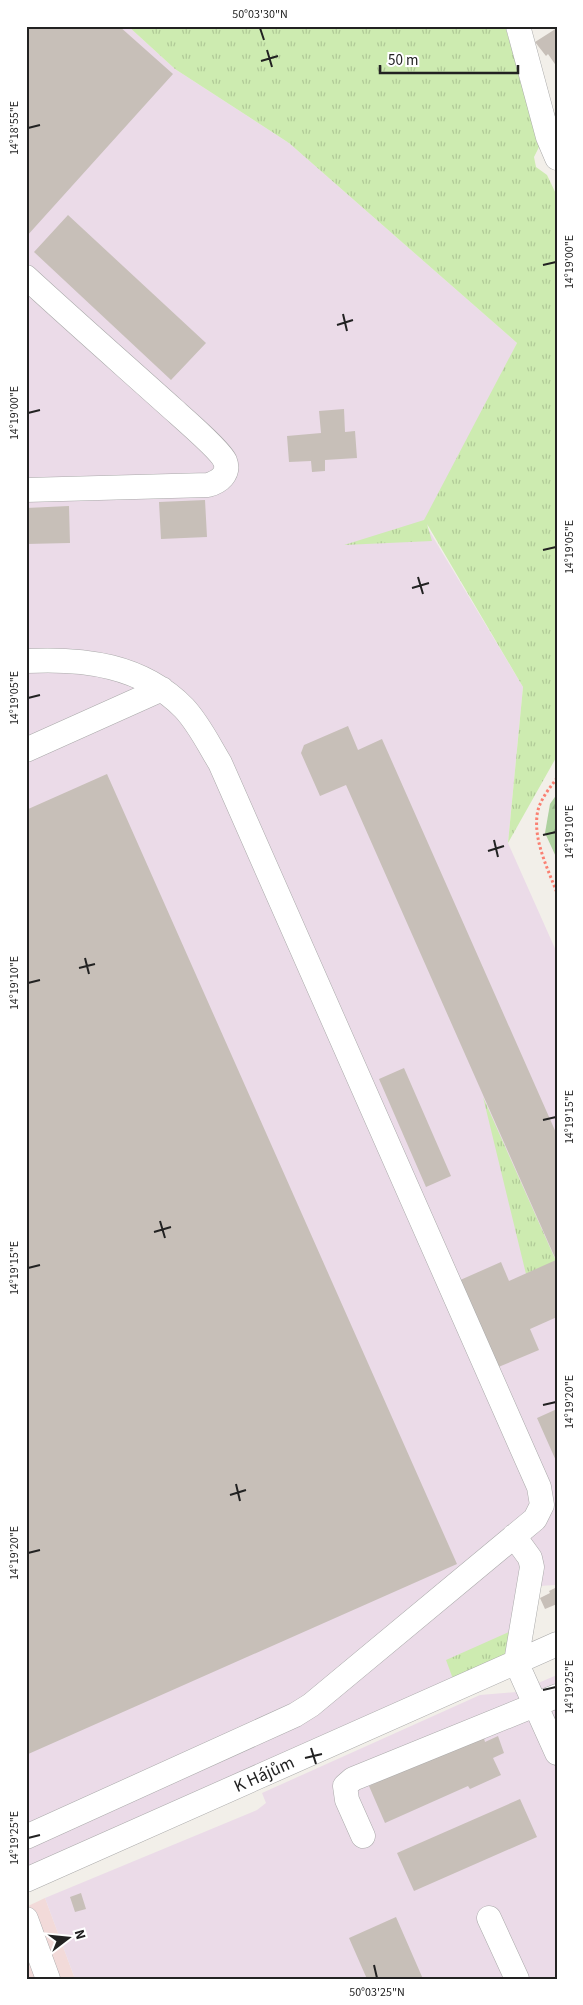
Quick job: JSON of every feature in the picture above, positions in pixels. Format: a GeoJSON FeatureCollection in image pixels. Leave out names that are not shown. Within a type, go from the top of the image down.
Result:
{"type":"FeatureCollection","features":[{"type":"Feature","properties":{"kind":"street"},"geometry":{"type":"LineString","coordinates":[[518,26],[548,137],[557,158]]}},
{"type":"Feature","properties":{"kind":"street"},"geometry":{"type":"LineString","coordinates":[[26,278],[189,424],[219,453],[225,461],[226,468],[224,476],[218,482],[208,485],[119,488],[28,488]]}},
{"type":"Feature","properties":{"kind":"street"},"geometry":{"type":"LineString","coordinates":[[26,661],[59,659],[88,662],[114,667],[130,673],[162,690],[184,709],[202,733],[220,763],[539,1487],[542,1505],[535,1519],[311,1705],[295,1715],[26,1837]]}},
{"type":"Feature","properties":{"kind":"street"},"geometry":{"type":"LineString","coordinates":[[26,750],[162,690]]}},
{"type":"Feature","properties":{"kind":"street"},"geometry":{"type":"LineString","coordinates":[[514,1536],[530,1558],[532,1567],[516,1662],[557,1753]]}},
{"type":"Feature","properties":{"kind":"street","name":"K Hájům"},"geometry":{"type":"LineString","coordinates":[[26,1880],[557,1644]]}},
{"type":"Feature","properties":{"kind":"street"},"geometry":{"type":"LineString","coordinates":[[364,1836],[347,1800],[345,1786],[353,1779],[557,1696]]}},
{"type":"Feature","properties":{"kind":"street"},"geometry":{"type":"LineString","coordinates":[[490,1918],[517,1979]]}},
{"type":"Feature","properties":{"kind":"street"},"geometry":{"type":"LineString","coordinates":[[26,1919],[48,1979]]}},
{"type":"Feature","properties":{"kind":"path"},"geometry":{"type":"LineString","coordinates":[[557,778],[544,795],[537,815],[537,833],[544,859],[557,893]]}},
{"type":"Feature","properties":{"kind":"shaded area"},"geometry":{"type":"Polygon","coordinates":[[[26,26],[128,26],[175,69],[289,143],[517,343],[427,527],[523,687],[508,843],[557,953],[557,1587],[555,1585],[524,1587],[518,1650],[26,1867],[26,26]]]}},
{"type":"Feature","properties":{"kind":"shaded area"},"geometry":{"type":"Polygon","coordinates":[[[557,1675],[557,1979],[75,1979],[45,1898],[257,1810],[266,1803],[262,1793],[480,1695],[517,1692],[557,1675]]]}},
{"type":"Feature","properties":{"kind":"shaded area"},"geometry":{"type":"Polygon","coordinates":[[[45,1898],[75,1979],[26,1979],[26,1907],[45,1898]]]}},
{"type":"Feature","properties":{"kind":"green space"},"geometry":{"type":"Polygon","coordinates":[[[128,26],[505,26],[540,145],[534,157],[536,167],[547,175],[557,196],[557,756],[508,843],[523,687],[427,524],[432,541],[344,545],[424,520],[517,343],[289,143],[175,69],[128,26]]]}},
{"type":"Feature","properties":{"kind":"green space"},"geometry":{"type":"Polygon","coordinates":[[[557,794],[557,859],[545,833],[550,804],[557,794]]]}},
{"type":"Feature","properties":{"kind":"green space"},"geometry":{"type":"Polygon","coordinates":[[[483,1097],[556,1261],[526,1274],[483,1097]]]}},
{"type":"Feature","properties":{"kind":"green space"},"geometry":{"type":"Polygon","coordinates":[[[511,1631],[518,1650],[453,1679],[446,1660],[511,1631]]]}},
{"type":"Feature","properties":{"kind":"building"},"geometry":{"type":"Polygon","coordinates":[[[26,26],[119,26],[173,74],[26,237],[26,26]]]}},
{"type":"Feature","properties":{"kind":"building"},"geometry":{"type":"Polygon","coordinates":[[[557,28],[557,67],[548,54],[546,56],[535,42],[557,28]]]}},
{"type":"Feature","properties":{"kind":"building"},"geometry":{"type":"Polygon","coordinates":[[[68,215],[206,343],[171,380],[34,252],[68,215]]]}},
{"type":"Feature","properties":{"kind":"building"},"geometry":{"type":"Polygon","coordinates":[[[344,409],[345,432],[355,431],[357,458],[325,460],[325,471],[312,472],[311,461],[289,462],[287,436],[321,433],[319,411],[344,409]]]}},
{"type":"Feature","properties":{"kind":"building"},"geometry":{"type":"Polygon","coordinates":[[[205,500],[207,537],[161,539],[159,502],[205,500]]]}},
{"type":"Feature","properties":{"kind":"building"},"geometry":{"type":"Polygon","coordinates":[[[69,506],[70,543],[26,544],[26,508],[69,506]]]}},
{"type":"Feature","properties":{"kind":"building"},"geometry":{"type":"Polygon","coordinates":[[[348,726],[358,750],[382,739],[557,1135],[557,1317],[530,1329],[539,1350],[496,1368],[458,1281],[501,1262],[509,1281],[556,1260],[346,785],[320,796],[301,753],[304,745],[348,726]]]}},
{"type":"Feature","properties":{"kind":"building"},"geometry":{"type":"Polygon","coordinates":[[[107,774],[457,1564],[26,1755],[26,810],[107,774]]]}},
{"type":"Feature","properties":{"kind":"building"},"geometry":{"type":"Polygon","coordinates":[[[404,1068],[451,1176],[426,1187],[379,1079],[404,1068]]]}},
{"type":"Feature","properties":{"kind":"building"},"geometry":{"type":"Polygon","coordinates":[[[557,1409],[557,1463],[537,1418],[557,1409]]]}},
{"type":"Feature","properties":{"kind":"building"},"geometry":{"type":"Polygon","coordinates":[[[555,1588],[557,1590],[557,1604],[545,1609],[540,1598],[555,1588]]]}},
{"type":"Feature","properties":{"kind":"building"},"geometry":{"type":"Polygon","coordinates":[[[483,1735],[485,1742],[498,1736],[504,1753],[493,1758],[501,1775],[470,1789],[468,1786],[385,1823],[369,1786],[483,1735]]]}},
{"type":"Feature","properties":{"kind":"building"},"geometry":{"type":"Polygon","coordinates":[[[520,1799],[537,1837],[414,1891],[397,1853],[520,1799]]]}},
{"type":"Feature","properties":{"kind":"building"},"geometry":{"type":"Polygon","coordinates":[[[81,1893],[86,1909],[75,1912],[70,1897],[81,1893]]]}},
{"type":"Feature","properties":{"kind":"building"},"geometry":{"type":"Polygon","coordinates":[[[396,1917],[423,1979],[367,1979],[349,1938],[396,1917]]]}}]}
